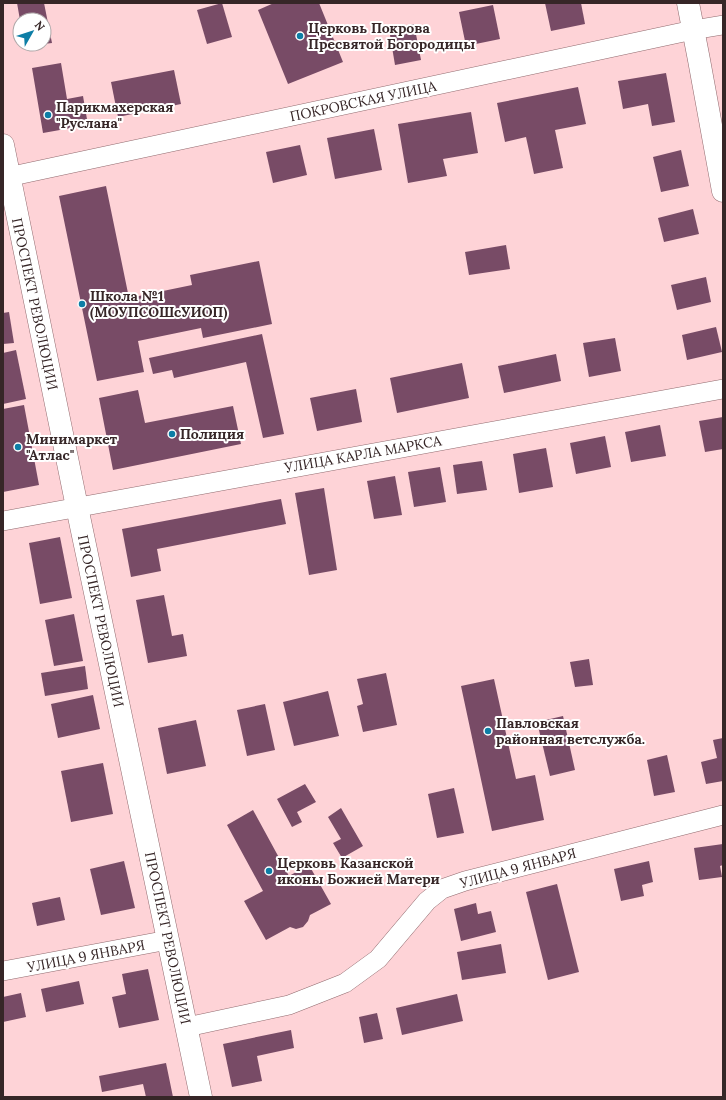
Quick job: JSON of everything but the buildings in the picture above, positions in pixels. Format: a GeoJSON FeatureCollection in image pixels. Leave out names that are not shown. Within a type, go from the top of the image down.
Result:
{"type":"FeatureCollection","features":[{"type":"Feature","properties":{"kind":"street"},"geometry":{"type":"LineString","coordinates":[[688,3],[723,191]]}},
{"type":"Feature","properties":{"kind":"street","name":"ПОКРОВСКАЯ УЛИЦА"},"geometry":{"type":"LineString","coordinates":[[6,178],[693,30],[723,25]]}},
{"type":"Feature","properties":{"kind":"street","name":"ПРОСПЕКТ РЕВОЛЮЦИИ"},"geometry":{"type":"LineString","coordinates":[[3,145],[6,178],[201,1097]]}},
{"type":"Feature","properties":{"kind":"street","name":"УЛИЦА КАРЛА МАРКСА"},"geometry":{"type":"LineString","coordinates":[[3,521],[723,389]]}},
{"type":"Feature","properties":{"kind":"street","name":"УЛИЦА 9 ЯНВАРЯ"},"geometry":{"type":"LineString","coordinates":[[187,1027],[289,1005],[345,983],[378,959],[427,901],[442,889],[477,878],[723,815]]}},
{"type":"Feature","properties":{"kind":"street","name":"УЛИЦА 9 ЯНВАРЯ"},"geometry":{"type":"LineString","coordinates":[[3,972],[168,940]]}},
{"type":"Feature","properties":{"kind":"place","name":"Церковь Покрова Пресвятой Богородицы"},"geometry":{"type":"Point","coordinates":[300,36]}},
{"type":"Feature","properties":{"kind":"place","name":"Парикмахерская \"Руслана\""},"geometry":{"type":"Point","coordinates":[48,115]}},
{"type":"Feature","properties":{"kind":"place","name":"Школа №1 (МОУПСОШсУИОП)"},"geometry":{"type":"Point","coordinates":[82,304]}},
{"type":"Feature","properties":{"kind":"place","name":"Полиция"},"geometry":{"type":"Point","coordinates":[172,434]}},
{"type":"Feature","properties":{"kind":"place","name":"Минимаркет \"Атлас\""},"geometry":{"type":"Point","coordinates":[18,447]}},
{"type":"Feature","properties":{"kind":"place","name":"Павловская районная ветслужба."},"geometry":{"type":"Point","coordinates":[488,731]}},
{"type":"Feature","properties":{"kind":"place","name":"Церковь Казанской иконы Божией Матери"},"geometry":{"type":"Point","coordinates":[269,871]}}]}
